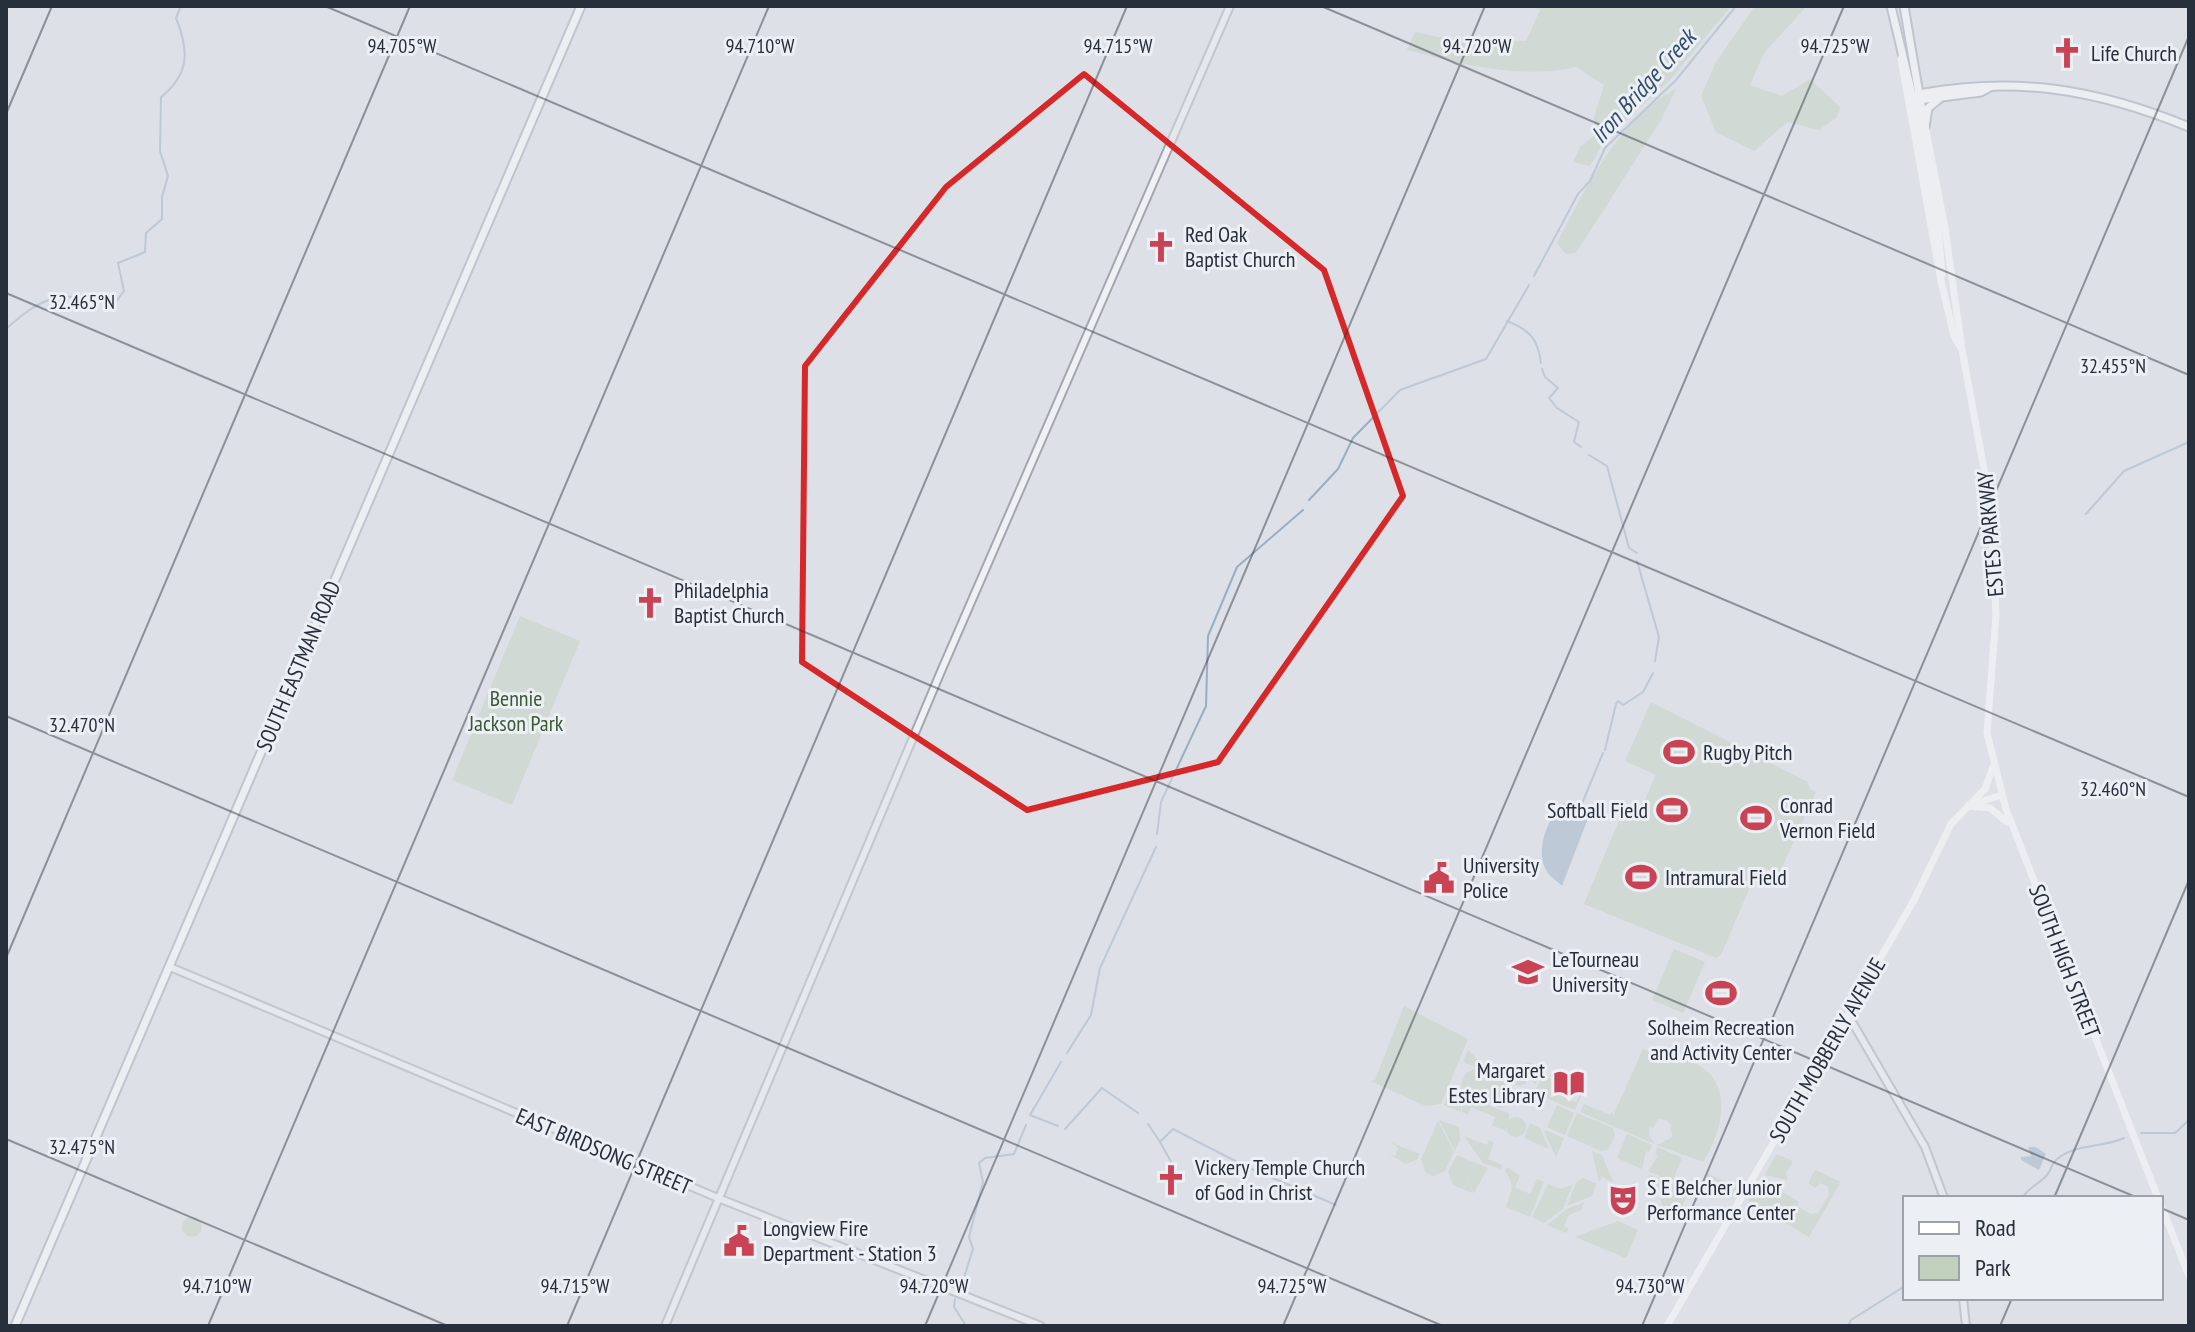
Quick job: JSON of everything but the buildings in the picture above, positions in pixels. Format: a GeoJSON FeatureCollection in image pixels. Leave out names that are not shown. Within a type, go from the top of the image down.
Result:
{"type":"FeatureCollection","features":[{"type":"Feature","properties":{"kind":"main road","name":"SOUTH EASTMAN ROAD"},"geometry":{"type":"LineString","coordinates":[[15,1326],[581,6]]}},
{"type":"Feature","properties":{"kind":"main road","name":"ESTES PARKWAY"},"geometry":{"type":"LineString","coordinates":[[1891,6],[1941,281],[1954,336],[1962,350]]}},
{"type":"Feature","properties":{"kind":"main road","name":"ESTES PARKWAY"},"geometry":{"type":"LineString","coordinates":[[1904,6],[1917,98],[1945,228],[1994,541],[1996,615],[1988,721]]}},
{"type":"Feature","properties":{"kind":"main road"},"geometry":{"type":"LineString","coordinates":[[1900,54],[1917,98],[1944,266],[1941,281]]}},
{"type":"Feature","properties":{"kind":"main road"},"geometry":{"type":"LineString","coordinates":[[1914,67],[1925,85],[1946,92]]}},
{"type":"Feature","properties":{"kind":"main road"},"geometry":{"type":"LineString","coordinates":[[1917,98],[1981,84],[1990,87],[2029,87],[2099,96],[2189,127]]}},
{"type":"Feature","properties":{"kind":"main road"},"geometry":{"type":"LineString","coordinates":[[1925,127],[1930,105],[1946,92]]}},
{"type":"Feature","properties":{"kind":"main road","name":"SOUTH HIGH STREET"},"geometry":{"type":"LineString","coordinates":[[1988,721],[1994,765],[2015,833],[2157,1196]]}},
{"type":"Feature","properties":{"kind":"main road","name":"SOUTH MOBBERLY AVENUE"},"geometry":{"type":"LineString","coordinates":[[1667,1326],[1920,889],[1951,824],[1985,789],[1994,765]]}},
{"type":"Feature","properties":{"kind":"main road"},"geometry":{"type":"LineString","coordinates":[[1968,806],[2002,795]]}},
{"type":"Feature","properties":{"kind":"main road"},"geometry":{"type":"LineString","coordinates":[[1968,806],[1993,809],[2015,833]]}},
{"type":"Feature","properties":{"kind":"main road"},"geometry":{"type":"LineString","coordinates":[[2163,1210],[2189,1276]]}},
{"type":"Feature","properties":{"kind":"street"},"geometry":{"type":"LineString","coordinates":[[665,1326],[948,655],[1230,6]]}},
{"type":"Feature","properties":{"kind":"street","name":"EAST BIRDSONG STREET"},"geometry":{"type":"LineString","coordinates":[[170,967],[718,1198],[1041,1326]]}},
{"type":"Feature","properties":{"kind":"street"},"geometry":{"type":"LineString","coordinates":[[1848,1015],[1925,1147],[1943,1196]]}},
{"type":"Feature","properties":{"kind":"street"},"geometry":{"type":"LineString","coordinates":[[1963,1300],[1966,1326]]}},
{"type":"Feature","properties":{"kind":"highlighted area"},"geometry":{"type":"Polygon","coordinates":[[[1084,74],[1324,270],[1403,496],[1218,762],[1027,810],[802,662],[805,366],[946,187],[1084,74]]]}},
{"type":"Feature","properties":{"kind":"green space"},"geometry":{"type":"Polygon","coordinates":[[[1532,6],[1731,6],[1671,79],[1604,141],[1590,166],[1573,162],[1580,147],[1595,135],[1594,117],[1604,85],[1576,67],[1533,72],[1491,69],[1407,50],[1415,32],[1443,38],[1526,41],[1540,10],[1532,6]]]}},
{"type":"Feature","properties":{"kind":"green space"},"geometry":{"type":"Polygon","coordinates":[[[1755,6],[1807,6],[1764,53],[1750,85],[1782,96],[1810,79],[1840,107],[1837,117],[1819,130],[1787,122],[1754,151],[1716,132],[1701,96],[1716,62],[1755,6]]]}},
{"type":"Feature","properties":{"kind":"green space"},"geometry":{"type":"Polygon","coordinates":[[[1676,89],[1661,120],[1576,253],[1566,254],[1557,243],[1606,157],[1638,117],[1676,89]]]}},
{"type":"Feature","properties":{"kind":"green space","name":"Bennie Jackson Park"},"geometry":{"type":"Polygon","coordinates":[[[520,616],[580,641],[512,805],[452,780],[520,616]]]}},
{"type":"Feature","properties":{"kind":"green space"},"geometry":{"type":"Polygon","coordinates":[[[1651,702],[1808,782],[1810,789],[1816,792],[1779,874],[1759,866],[1721,955],[1716,958],[1584,904],[1622,813],[1636,819],[1656,775],[1625,761],[1651,702]]]}},
{"type":"Feature","properties":{"kind":"green space"},"geometry":{"type":"Polygon","coordinates":[[[1674,949],[1705,962],[1683,1013],[1652,1000],[1674,949]]]}},
{"type":"Feature","properties":{"kind":"green space"},"geometry":{"type":"Polygon","coordinates":[[[1404,1006],[1468,1039],[1441,1104],[1426,1106],[1370,1081],[1375,1080],[1404,1006]]]}},
{"type":"Feature","properties":{"kind":"green space"},"geometry":{"type":"Polygon","coordinates":[[[1643,1049],[1691,1061],[1706,1070],[1716,1082],[1721,1096],[1721,1112],[1718,1129],[1703,1162],[1657,1145],[1673,1137],[1672,1126],[1666,1120],[1658,1119],[1653,1128],[1649,1127],[1649,1135],[1655,1144],[1580,1112],[1584,1104],[1610,1115],[1612,1112],[1613,1116],[1643,1049]]]}},
{"type":"Feature","properties":{"kind":"green space"},"geometry":{"type":"Polygon","coordinates":[[[1468,1050],[1486,1068],[1521,1069],[1527,1076],[1526,1083],[1520,1086],[1463,1062],[1468,1050]]]}},
{"type":"Feature","properties":{"kind":"green space"},"geometry":{"type":"Polygon","coordinates":[[[1529,1062],[1543,1067],[1535,1085],[1522,1066],[1529,1062]]]}},
{"type":"Feature","properties":{"kind":"green space"},"geometry":{"type":"Polygon","coordinates":[[[1474,1069],[1510,1084],[1514,1093],[1509,1105],[1501,1108],[1465,1093],[1461,1084],[1466,1073],[1474,1069]]]}},
{"type":"Feature","properties":{"kind":"green space"},"geometry":{"type":"Polygon","coordinates":[[[1544,1073],[1544,1078],[1555,1078],[1550,1091],[1576,1102],[1584,1089],[1575,1110],[1534,1093],[1544,1073]]]}},
{"type":"Feature","properties":{"kind":"green space"},"geometry":{"type":"Polygon","coordinates":[[[1450,1090],[1461,1093],[1461,1112],[1444,1105],[1450,1090]]]}},
{"type":"Feature","properties":{"kind":"green space"},"geometry":{"type":"Polygon","coordinates":[[[1462,1094],[1510,1114],[1505,1131],[1492,1125],[1495,1117],[1471,1107],[1468,1115],[1462,1112],[1462,1094]]]}},
{"type":"Feature","properties":{"kind":"green space"},"geometry":{"type":"Polygon","coordinates":[[[1557,1105],[1574,1113],[1565,1135],[1547,1127],[1557,1105]]]}},
{"type":"Feature","properties":{"kind":"green space"},"geometry":{"type":"Polygon","coordinates":[[[1577,1113],[1613,1128],[1615,1135],[1608,1150],[1601,1151],[1567,1136],[1577,1113]]]}},
{"type":"Feature","properties":{"kind":"green space"},"geometry":{"type":"Polygon","coordinates":[[[1516,1117],[1523,1120],[1526,1127],[1523,1134],[1516,1137],[1509,1134],[1506,1127],[1509,1120],[1516,1117]]]}},
{"type":"Feature","properties":{"kind":"green space"},"geometry":{"type":"Polygon","coordinates":[[[1439,1120],[1459,1127],[1460,1140],[1455,1151],[1439,1120]]]}},
{"type":"Feature","properties":{"kind":"green space"},"geometry":{"type":"Polygon","coordinates":[[[1438,1121],[1454,1152],[1445,1171],[1433,1176],[1425,1172],[1421,1159],[1438,1121]]]}},
{"type":"Feature","properties":{"kind":"green space"},"geometry":{"type":"Polygon","coordinates":[[[1530,1123],[1540,1128],[1549,1149],[1524,1138],[1530,1123]]]}},
{"type":"Feature","properties":{"kind":"green space"},"geometry":{"type":"Polygon","coordinates":[[[1544,1132],[1564,1138],[1556,1157],[1544,1132]]]}},
{"type":"Feature","properties":{"kind":"green space"},"geometry":{"type":"Polygon","coordinates":[[[1627,1134],[1652,1145],[1649,1152],[1646,1151],[1642,1169],[1617,1158],[1627,1134]]]}},
{"type":"Feature","properties":{"kind":"green space"},"geometry":{"type":"Polygon","coordinates":[[[1464,1136],[1487,1145],[1489,1140],[1494,1143],[1488,1159],[1502,1165],[1501,1169],[1483,1163],[1464,1136]]]}},
{"type":"Feature","properties":{"kind":"green space"},"geometry":{"type":"Polygon","coordinates":[[[1390,1142],[1419,1154],[1418,1159],[1406,1164],[1389,1154],[1395,1156],[1398,1148],[1390,1142]]]}},
{"type":"Feature","properties":{"kind":"green space"},"geometry":{"type":"Polygon","coordinates":[[[1658,1147],[1682,1158],[1672,1182],[1648,1171],[1658,1156],[1655,1154],[1658,1147]]]}},
{"type":"Feature","properties":{"kind":"green space"},"geometry":{"type":"Polygon","coordinates":[[[1592,1151],[1602,1155],[1613,1182],[1602,1177],[1599,1182],[1592,1151]]]}},
{"type":"Feature","properties":{"kind":"green space"},"geometry":{"type":"Polygon","coordinates":[[[1776,1154],[1793,1161],[1786,1173],[1788,1180],[1765,1175],[1776,1154]]]}},
{"type":"Feature","properties":{"kind":"green space"},"geometry":{"type":"Polygon","coordinates":[[[1457,1155],[1488,1168],[1474,1193],[1464,1173],[1473,1193],[1453,1185],[1448,1172],[1457,1155]]]}},
{"type":"Feature","properties":{"kind":"green space"},"geometry":{"type":"Polygon","coordinates":[[[1507,1167],[1520,1176],[1515,1187],[1530,1194],[1537,1179],[1544,1182],[1530,1217],[1506,1207],[1512,1188],[1505,1172],[1507,1167]]]}},
{"type":"Feature","properties":{"kind":"green space"},"geometry":{"type":"Polygon","coordinates":[[[1815,1170],[1841,1182],[1809,1237],[1748,1201],[1762,1180],[1799,1202],[1797,1206],[1811,1214],[1818,1213],[1829,1194],[1828,1187],[1820,1183],[1816,1188],[1808,1183],[1815,1170]]]}},
{"type":"Feature","properties":{"kind":"green space"},"geometry":{"type":"Polygon","coordinates":[[[1708,1174],[1737,1186],[1732,1199],[1702,1189],[1708,1174]]]}},
{"type":"Feature","properties":{"kind":"green space"},"geometry":{"type":"Polygon","coordinates":[[[1648,1176],[1687,1191],[1688,1195],[1677,1215],[1658,1210],[1662,1206],[1658,1187],[1648,1176]]]}},
{"type":"Feature","properties":{"kind":"green space"},"geometry":{"type":"Polygon","coordinates":[[[1583,1178],[1596,1184],[1592,1196],[1567,1206],[1576,1182],[1583,1178]]]}},
{"type":"Feature","properties":{"kind":"green space"},"geometry":{"type":"Polygon","coordinates":[[[1548,1184],[1561,1189],[1573,1184],[1563,1209],[1544,1223],[1532,1217],[1548,1184]]]}},
{"type":"Feature","properties":{"kind":"green space"},"geometry":{"type":"Polygon","coordinates":[[[1585,1202],[1581,1210],[1569,1215],[1564,1226],[1569,1229],[1566,1233],[1547,1225],[1567,1209],[1585,1202]]]}},
{"type":"Feature","properties":{"kind":"green space"},"geometry":{"type":"Polygon","coordinates":[[[192,1217],[199,1220],[202,1227],[199,1234],[192,1237],[185,1234],[182,1227],[185,1220],[192,1217]]]}},
{"type":"Feature","properties":{"kind":"green space"},"geometry":{"type":"Polygon","coordinates":[[[1618,1221],[1638,1230],[1626,1258],[1575,1237],[1618,1221]]]}},
{"type":"Feature","properties":{"kind":"water"},"geometry":{"type":"Polygon","coordinates":[[[1564,803],[1575,804],[1590,813],[1562,886],[1546,871],[1542,851],[1549,824],[1564,803]]]}},
{"type":"Feature","properties":{"kind":"water"},"geometry":{"type":"Polygon","coordinates":[[[2028,1147],[2036,1147],[2046,1154],[2039,1170],[2021,1160],[2021,1157],[2031,1156],[2028,1147]]]}},
{"type":"Feature","properties":{"kind":"waterway"},"geometry":{"type":"LineString","coordinates":[[6,329],[45,301],[68,297],[115,303],[124,291],[118,263],[145,252],[146,233],[162,219],[162,197],[168,176],[160,151],[161,97],[177,79],[184,61],[185,51],[176,18],[181,6]]}},
{"type":"Feature","properties":{"kind":"waterway","name":"Iron Bridge Creek"},"geometry":{"type":"LineString","coordinates":[[1534,276],[1578,194],[1590,181],[1605,148],[1676,80],[1736,6]]}},
{"type":"Feature","properties":{"kind":"waterway","name":"Iron Bridge Creek"},"geometry":{"type":"LineString","coordinates":[[1309,500],[1338,469],[1353,438],[1400,390],[1486,359],[1529,285]]}},
{"type":"Feature","properties":{"kind":"waterway"},"geometry":{"type":"LineString","coordinates":[[1507,321],[1532,336],[1541,363]]}},
{"type":"Feature","properties":{"kind":"waterway"},"geometry":{"type":"LineString","coordinates":[[1542,369],[1545,377],[1558,388],[1549,398],[1557,408],[1579,422],[1574,442],[1581,447]]}},
{"type":"Feature","properties":{"kind":"waterway"},"geometry":{"type":"LineString","coordinates":[[2086,514],[2124,471],[2189,442]]}},
{"type":"Feature","properties":{"kind":"waterway"},"geometry":{"type":"LineString","coordinates":[[1589,455],[1607,466],[1629,548],[1637,553]]}},
{"type":"Feature","properties":{"kind":"waterway","name":"Iron Bridge Creek"},"geometry":{"type":"LineString","coordinates":[[1157,834],[1161,802],[1206,706],[1208,636],[1237,567],[1303,510]]}},
{"type":"Feature","properties":{"kind":"waterway"},"geometry":{"type":"LineString","coordinates":[[1637,561],[1659,637],[1655,661]]}},
{"type":"Feature","properties":{"kind":"waterway"},"geometry":{"type":"LineString","coordinates":[[1605,750],[1616,704],[1618,701],[1623,705],[1643,692],[1653,673]]}},
{"type":"Feature","properties":{"kind":"waterway"},"geometry":{"type":"LineString","coordinates":[[1581,806],[1603,753]]}},
{"type":"Feature","properties":{"kind":"waterway","name":"Iron Bridge Creek"},"geometry":{"type":"LineString","coordinates":[[1067,1053],[1091,1015],[1100,968],[1156,847]]}},
{"type":"Feature","properties":{"kind":"waterway","name":"Iron Bridge Creek"},"geometry":{"type":"LineString","coordinates":[[1058,1126],[1030,1115],[1061,1062]]}},
{"type":"Feature","properties":{"kind":"waterway"},"geometry":{"type":"LineString","coordinates":[[1065,1129],[1102,1088],[1138,1113]]}},
{"type":"Feature","properties":{"kind":"waterway"},"geometry":{"type":"LineString","coordinates":[[2141,1133],[2175,1133],[2189,1120]]}},
{"type":"Feature","properties":{"kind":"waterway"},"geometry":{"type":"LineString","coordinates":[[1148,1124],[1160,1142],[1173,1129],[1247,1167],[1336,1205]]}},
{"type":"Feature","properties":{"kind":"waterway","name":"Iron Bridge Creek"},"geometry":{"type":"LineString","coordinates":[[961,1287],[973,1249],[969,1237],[983,1182],[979,1163],[985,1158],[1014,1154],[1026,1125]]}},
{"type":"Feature","properties":{"kind":"waterway"},"geometry":{"type":"LineString","coordinates":[[2024,1196],[2064,1155],[2124,1138]]}},
{"type":"Feature","properties":{"kind":"waterway"},"geometry":{"type":"LineString","coordinates":[[1160,1142],[1175,1169]]}},
{"type":"Feature","properties":{"kind":"waterway"},"geometry":{"type":"LineString","coordinates":[[1848,1326],[1851,1320],[1903,1287]]}},
{"type":"Feature","properties":{"kind":"waterway","name":"Iron Bridge Creek"},"geometry":{"type":"LineString","coordinates":[[955,1299],[954,1307],[966,1326]]}},
{"type":"Feature","properties":{"kind":"place","name":"Life Church"},"geometry":{"type":"Point","coordinates":[2067,53]}},
{"type":"Feature","properties":{"kind":"place","name":"Red Oak Baptist Church"},"geometry":{"type":"Point","coordinates":[1161,247]}},
{"type":"Feature","properties":{"kind":"place","name":"Philadelphia Baptist Church"},"geometry":{"type":"Point","coordinates":[650,603]}},
{"type":"Feature","properties":{"kind":"place","name":"Rugby Pitch"},"geometry":{"type":"Point","coordinates":[1679,752]}},
{"type":"Feature","properties":{"kind":"place","name":"Softball Field"},"geometry":{"type":"Point","coordinates":[1672,810]}},
{"type":"Feature","properties":{"kind":"place","name":"Conrad Vernon Field"},"geometry":{"type":"Point","coordinates":[1756,818]}},
{"type":"Feature","properties":{"kind":"place","name":"Intramural Field"},"geometry":{"type":"Point","coordinates":[1641,877]}},
{"type":"Feature","properties":{"kind":"place","name":"University Police"},"geometry":{"type":"Point","coordinates":[1439,878]}},
{"type":"Feature","properties":{"kind":"place","name":"LeTourneau University"},"geometry":{"type":"Point","coordinates":[1528,972]}},
{"type":"Feature","properties":{"kind":"place","name":"Solheim Recreation and Activity Center"},"geometry":{"type":"Point","coordinates":[1721,993]}},
{"type":"Feature","properties":{"kind":"place","name":"Margaret Estes Library"},"geometry":{"type":"Point","coordinates":[1569,1083]}},
{"type":"Feature","properties":{"kind":"place","name":"Vickery Temple Church of God in Christ"},"geometry":{"type":"Point","coordinates":[1171,1180]}},
{"type":"Feature","properties":{"kind":"place","name":"S E Belcher Junior Performance Center"},"geometry":{"type":"Point","coordinates":[1623,1200]}},
{"type":"Feature","properties":{"kind":"place","name":"Longview Fire Department - Station 3"},"geometry":{"type":"Point","coordinates":[739,1241]}}]}
